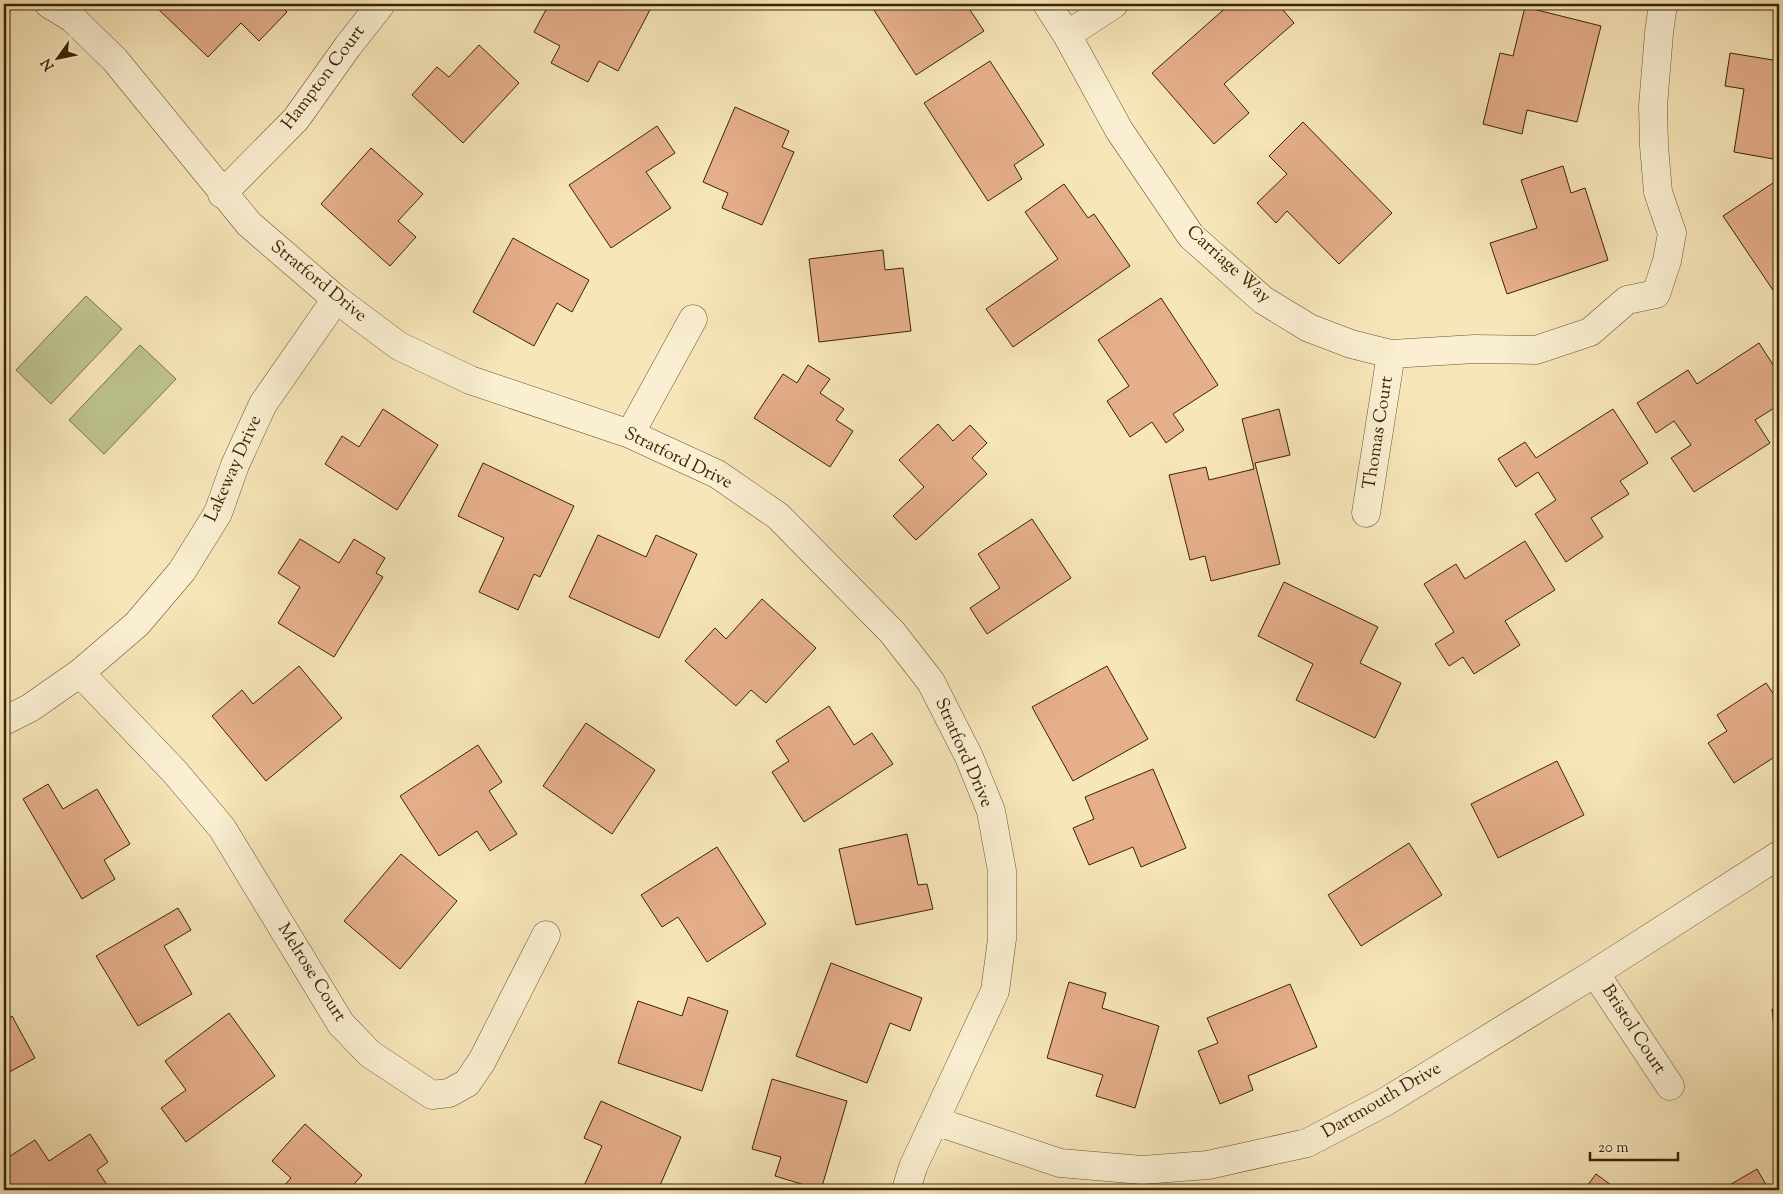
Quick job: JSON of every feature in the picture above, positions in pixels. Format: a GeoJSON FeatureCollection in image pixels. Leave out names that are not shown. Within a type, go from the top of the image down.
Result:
{"type":"FeatureCollection","features":[{"type":"Feature","properties":{"kind":"street","name":"Stratford Drive"},"geometry":{"type":"LineString","coordinates":[[49,4],[72,18],[115,60],[248,224],[336,298],[399,346],[470,380],[630,434],[717,474],[778,516],[892,632],[931,682],[969,757],[991,811],[1002,871],[1002,939],[995,991],[913,1167],[906,1190]]}},
{"type":"Feature","properties":{"kind":"street","name":"Hampton Court"},"geometry":{"type":"LineString","coordinates":[[222,194],[296,119],[348,46],[381,4]]}},
{"type":"Feature","properties":{"kind":"street","name":"Carriage Way"},"geometry":{"type":"LineString","coordinates":[[1047,4],[1119,130],[1191,236],[1263,300],[1309,328],[1351,344],[1391,354],[1475,349],[1536,350],[1590,332],[1627,300],[1656,294],[1667,261],[1672,233],[1658,192],[1654,146],[1653,106],[1659,33],[1664,4]]}},
{"type":"Feature","properties":{"kind":"street"},"geometry":{"type":"LineString","coordinates":[[1066,35],[1114,4]]}},
{"type":"Feature","properties":{"kind":"street","name":"Lakeway Drive"},"geometry":{"type":"LineString","coordinates":[[4,721],[30,708],[80,673],[137,624],[182,571],[218,513],[235,465],[262,404],[336,298]]}},
{"type":"Feature","properties":{"kind":"street"},"geometry":{"type":"LineString","coordinates":[[630,434],[693,319]]}},
{"type":"Feature","properties":{"kind":"street","name":"Thomas Court"},"geometry":{"type":"LineString","coordinates":[[1366,513],[1391,354]]}},
{"type":"Feature","properties":{"kind":"street","name":"Melrose Court"},"geometry":{"type":"LineString","coordinates":[[80,673],[174,771],[222,828],[341,1024],[370,1054],[432,1095],[449,1093],[467,1083],[482,1061],[546,934]]}},
{"type":"Feature","properties":{"kind":"street","name":"Dartmouth Drive"},"geometry":{"type":"LineString","coordinates":[[935,1121],[1060,1163],[1142,1170],[1208,1165],[1307,1143],[1385,1102],[1596,974],[1779,855]]}},
{"type":"Feature","properties":{"kind":"street","name":"Bristol Court"},"geometry":{"type":"LineString","coordinates":[[1596,974],[1670,1086]]}},
{"type":"Feature","properties":{"kind":"green space"},"geometry":{"type":"Polygon","coordinates":[[[86,296],[122,329],[51,404],[16,370],[86,296]]]}},
{"type":"Feature","properties":{"kind":"green space"},"geometry":{"type":"Polygon","coordinates":[[[140,345],[176,379],[104,454],[69,420],[140,345]]]}},
{"type":"Feature","properties":{"kind":"building"},"geometry":{"type":"Polygon","coordinates":[[[155,4],[278,4],[287,12],[259,41],[241,23],[208,57],[155,4]]]}},
{"type":"Feature","properties":{"kind":"building"},"geometry":{"type":"Polygon","coordinates":[[[549,4],[653,4],[618,71],[599,61],[588,82],[551,63],[560,46],[534,32],[549,4]]]}},
{"type":"Feature","properties":{"kind":"building"},"geometry":{"type":"Polygon","coordinates":[[[870,4],[966,4],[984,31],[916,75],[870,4]]]}},
{"type":"Feature","properties":{"kind":"building"},"geometry":{"type":"Polygon","coordinates":[[[1230,4],[1278,4],[1294,23],[1224,84],[1249,113],[1214,144],[1152,73],[1230,4]]]}},
{"type":"Feature","properties":{"kind":"building"},"geometry":{"type":"Polygon","coordinates":[[[1373,4],[1403,4],[1402,7],[1373,4]]]}},
{"type":"Feature","properties":{"kind":"building"},"geometry":{"type":"Polygon","coordinates":[[[1525,7],[1601,26],[1577,122],[1527,110],[1522,134],[1483,124],[1500,53],[1513,56],[1525,7]]]}},
{"type":"Feature","properties":{"kind":"building"},"geometry":{"type":"Polygon","coordinates":[[[479,45],[519,83],[463,143],[412,95],[437,67],[449,77],[479,45]]]}},
{"type":"Feature","properties":{"kind":"building"},"geometry":{"type":"Polygon","coordinates":[[[1730,53],[1779,61],[1779,160],[1734,152],[1744,89],[1725,86],[1730,53]]]}},
{"type":"Feature","properties":{"kind":"building"},"geometry":{"type":"Polygon","coordinates":[[[990,61],[1044,145],[1014,165],[1022,179],[988,201],[924,103],[990,61]]]}},
{"type":"Feature","properties":{"kind":"building"},"geometry":{"type":"Polygon","coordinates":[[[735,107],[789,131],[782,147],[794,152],[762,225],[722,208],[728,193],[703,182],[735,107]]]}},
{"type":"Feature","properties":{"kind":"building"},"geometry":{"type":"Polygon","coordinates":[[[1303,122],[1392,213],[1339,264],[1287,211],[1276,223],[1257,203],[1287,174],[1269,156],[1303,122]]]}},
{"type":"Feature","properties":{"kind":"building"},"geometry":{"type":"Polygon","coordinates":[[[657,126],[675,153],[646,172],[671,208],[611,248],[569,185],[657,126]]]}},
{"type":"Feature","properties":{"kind":"building"},"geometry":{"type":"Polygon","coordinates":[[[371,148],[423,194],[398,221],[416,237],[390,266],[321,204],[371,148]]]}},
{"type":"Feature","properties":{"kind":"building"},"geometry":{"type":"Polygon","coordinates":[[[1563,166],[1571,193],[1585,188],[1608,260],[1507,294],[1490,243],[1537,228],[1521,180],[1563,166]]]}},
{"type":"Feature","properties":{"kind":"building"},"geometry":{"type":"Polygon","coordinates":[[[1773,183],[1779,193],[1779,299],[1723,216],[1773,183]]]}},
{"type":"Feature","properties":{"kind":"building"},"geometry":{"type":"Polygon","coordinates":[[[1064,184],[1088,218],[1094,214],[1130,266],[1013,347],[986,309],[1058,259],[1025,212],[1064,184]]]}},
{"type":"Feature","properties":{"kind":"building"},"geometry":{"type":"Polygon","coordinates":[[[513,238],[589,280],[572,312],[557,303],[534,346],[473,312],[513,238]]]}},
{"type":"Feature","properties":{"kind":"building"},"geometry":{"type":"Polygon","coordinates":[[[883,250],[885,270],[903,268],[911,331],[819,342],[809,259],[883,250]]]}},
{"type":"Feature","properties":{"kind":"building"},"geometry":{"type":"Polygon","coordinates":[[[1161,298],[1218,385],[1173,414],[1184,430],[1166,443],[1152,422],[1130,437],[1107,401],[1129,386],[1098,340],[1161,298]]]}},
{"type":"Feature","properties":{"kind":"building"},"geometry":{"type":"Polygon","coordinates":[[[1759,343],[1779,374],[1779,405],[1755,420],[1770,443],[1694,492],[1671,458],[1691,445],[1674,421],[1656,433],[1637,403],[1688,370],[1697,384],[1759,343]]]}},
{"type":"Feature","properties":{"kind":"building"},"geometry":{"type":"Polygon","coordinates":[[[808,365],[830,379],[820,393],[844,409],[836,420],[853,431],[830,467],[754,418],[783,374],[797,383],[808,365]]]}},
{"type":"Feature","properties":{"kind":"building"},"geometry":{"type":"Polygon","coordinates":[[[383,409],[438,445],[397,510],[325,464],[342,436],[359,447],[383,409]]]}},
{"type":"Feature","properties":{"kind":"building"},"geometry":{"type":"Polygon","coordinates":[[[1279,409],[1290,455],[1255,463],[1280,564],[1211,581],[1205,556],[1190,560],[1169,475],[1206,467],[1209,480],[1254,469],[1242,419],[1279,409]]]}},
{"type":"Feature","properties":{"kind":"building"},"geometry":{"type":"Polygon","coordinates":[[[1613,409],[1648,463],[1620,481],[1629,494],[1591,518],[1603,537],[1566,562],[1535,514],[1556,500],[1538,472],[1516,487],[1498,459],[1525,442],[1536,458],[1613,409]]]}},
{"type":"Feature","properties":{"kind":"building"},"geometry":{"type":"Polygon","coordinates":[[[938,424],[953,441],[970,425],[987,443],[972,458],[987,474],[916,540],[893,516],[924,487],[899,460],[938,424]]]}},
{"type":"Feature","properties":{"kind":"building"},"geometry":{"type":"Polygon","coordinates":[[[483,463],[574,506],[540,577],[534,574],[518,610],[479,592],[504,538],[458,516],[483,463]]]}},
{"type":"Feature","properties":{"kind":"building"},"geometry":{"type":"Polygon","coordinates":[[[1032,519],[1071,578],[987,634],[970,608],[1000,588],[978,554],[1032,519]]]}},
{"type":"Feature","properties":{"kind":"building"},"geometry":{"type":"Polygon","coordinates":[[[598,535],[646,557],[656,535],[697,554],[659,638],[569,597],[598,535]]]}},
{"type":"Feature","properties":{"kind":"building"},"geometry":{"type":"Polygon","coordinates":[[[300,539],[339,563],[354,539],[385,558],[376,573],[383,577],[334,657],[278,623],[300,587],[278,573],[300,539]]]}},
{"type":"Feature","properties":{"kind":"building"},"geometry":{"type":"Polygon","coordinates":[[[1525,541],[1555,590],[1505,621],[1520,645],[1474,674],[1463,657],[1449,666],[1435,644],[1454,632],[1424,584],[1456,564],[1465,579],[1525,541]]]}},
{"type":"Feature","properties":{"kind":"building"},"geometry":{"type":"Polygon","coordinates":[[[1284,582],[1378,627],[1360,663],[1401,683],[1375,738],[1296,700],[1313,664],[1258,636],[1284,582]]]}},
{"type":"Feature","properties":{"kind":"building"},"geometry":{"type":"Polygon","coordinates":[[[762,599],[816,648],[766,703],[751,690],[736,706],[685,661],[715,628],[726,639],[762,599]]]}},
{"type":"Feature","properties":{"kind":"building"},"geometry":{"type":"Polygon","coordinates":[[[299,666],[342,718],[266,781],[212,716],[242,690],[253,704],[299,666]]]}},
{"type":"Feature","properties":{"kind":"building"},"geometry":{"type":"Polygon","coordinates":[[[1107,666],[1148,739],[1073,781],[1032,707],[1107,666]]]}},
{"type":"Feature","properties":{"kind":"building"},"geometry":{"type":"Polygon","coordinates":[[[1766,683],[1779,702],[1779,766],[1773,758],[1734,783],[1708,743],[1727,731],[1717,715],[1766,683]]]}},
{"type":"Feature","properties":{"kind":"building"},"geometry":{"type":"Polygon","coordinates":[[[829,706],[854,745],[872,733],[893,764],[804,822],[772,772],[789,761],[776,741],[829,706]]]}},
{"type":"Feature","properties":{"kind":"building"},"geometry":{"type":"Polygon","coordinates":[[[586,723],[655,770],[612,834],[543,786],[586,723]]]}},
{"type":"Feature","properties":{"kind":"building"},"geometry":{"type":"Polygon","coordinates":[[[478,745],[502,782],[489,791],[517,834],[490,851],[477,831],[439,856],[400,796],[478,745]]]}},
{"type":"Feature","properties":{"kind":"building"},"geometry":{"type":"Polygon","coordinates":[[[1557,761],[1584,815],[1498,858],[1471,804],[1557,761]]]}},
{"type":"Feature","properties":{"kind":"building"},"geometry":{"type":"Polygon","coordinates":[[[1153,769],[1186,848],[1141,867],[1133,847],[1089,865],[1073,828],[1094,819],[1085,797],[1153,769]]]}},
{"type":"Feature","properties":{"kind":"building"},"geometry":{"type":"Polygon","coordinates":[[[48,784],[63,809],[97,789],[130,844],[104,860],[115,879],[82,899],[23,799],[48,784]]]}},
{"type":"Feature","properties":{"kind":"building"},"geometry":{"type":"Polygon","coordinates":[[[907,834],[918,885],[927,884],[933,909],[856,925],[839,849],[907,834]]]}},
{"type":"Feature","properties":{"kind":"building"},"geometry":{"type":"Polygon","coordinates":[[[1409,843],[1442,895],[1361,946],[1328,895],[1409,843]]]}},
{"type":"Feature","properties":{"kind":"building"},"geometry":{"type":"Polygon","coordinates":[[[717,847],[766,924],[707,962],[678,917],[662,927],[641,895],[717,847]]]}},
{"type":"Feature","properties":{"kind":"building"},"geometry":{"type":"Polygon","coordinates":[[[401,854],[457,901],[400,969],[344,921],[401,854]]]}},
{"type":"Feature","properties":{"kind":"building"},"geometry":{"type":"Polygon","coordinates":[[[178,908],[191,930],[164,946],[192,994],[138,1026],[96,956],[178,908]]]}},
{"type":"Feature","properties":{"kind":"building"},"geometry":{"type":"Polygon","coordinates":[[[831,963],[922,998],[910,1031],[890,1023],[867,1083],[796,1056],[831,963]]]}},
{"type":"Feature","properties":{"kind":"building"},"geometry":{"type":"Polygon","coordinates":[[[1069,982],[1106,993],[1102,1008],[1159,1026],[1135,1108],[1096,1096],[1103,1075],[1047,1058],[1069,982]]]}},
{"type":"Feature","properties":{"kind":"building"},"geometry":{"type":"Polygon","coordinates":[[[1290,984],[1317,1047],[1248,1076],[1253,1090],[1220,1104],[1198,1051],[1218,1043],[1207,1018],[1290,984]]]}},
{"type":"Feature","properties":{"kind":"building"},"geometry":{"type":"Polygon","coordinates":[[[688,997],[728,1011],[702,1091],[618,1063],[638,1001],[682,1016],[688,997]]]}},
{"type":"Feature","properties":{"kind":"building"},"geometry":{"type":"Polygon","coordinates":[[[1772,1009],[1779,1009],[1779,1072],[1772,1009]]]}},
{"type":"Feature","properties":{"kind":"building"},"geometry":{"type":"Polygon","coordinates":[[[229,1013],[275,1076],[186,1142],[161,1108],[186,1090],[165,1061],[229,1013]]]}},
{"type":"Feature","properties":{"kind":"building"},"geometry":{"type":"Polygon","coordinates":[[[12,1016],[35,1058],[4,1075],[4,1021],[12,1016]]]}},
{"type":"Feature","properties":{"kind":"building"},"geometry":{"type":"Polygon","coordinates":[[[772,1079],[847,1101],[821,1190],[775,1176],[781,1157],[752,1149],[772,1079]]]}},
{"type":"Feature","properties":{"kind":"building"},"geometry":{"type":"Polygon","coordinates":[[[601,1101],[681,1137],[658,1190],[587,1190],[583,1188],[602,1146],[584,1138],[601,1101]]]}},
{"type":"Feature","properties":{"kind":"building"},"geometry":{"type":"Polygon","coordinates":[[[305,1124],[362,1175],[349,1190],[280,1190],[291,1178],[272,1161],[305,1124]]]}},
{"type":"Feature","properties":{"kind":"building"},"geometry":{"type":"Polygon","coordinates":[[[90,1134],[108,1162],[97,1170],[109,1188],[106,1190],[12,1190],[4,1178],[4,1160],[35,1140],[49,1161],[90,1134]]]}},
{"type":"Feature","properties":{"kind":"building"},"geometry":{"type":"Polygon","coordinates":[[[1757,1169],[1769,1190],[1721,1190],[1757,1169]]]}},
{"type":"Feature","properties":{"kind":"building"},"geometry":{"type":"Polygon","coordinates":[[[1596,1174],[1618,1190],[1584,1190],[1596,1174]]]}}]}
